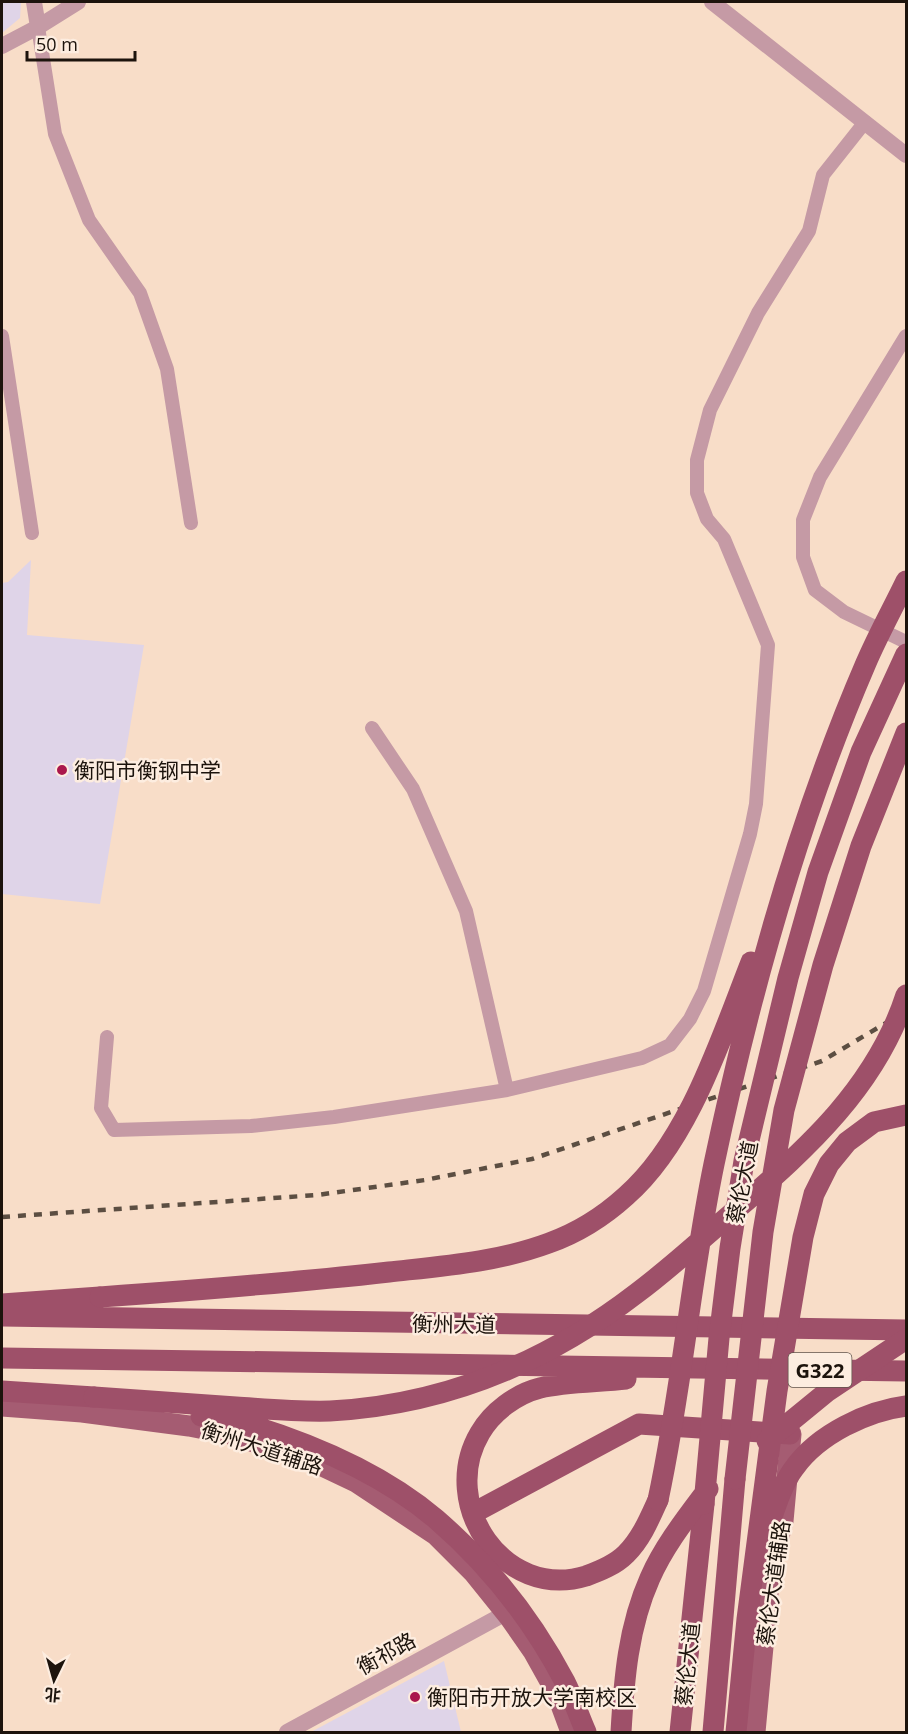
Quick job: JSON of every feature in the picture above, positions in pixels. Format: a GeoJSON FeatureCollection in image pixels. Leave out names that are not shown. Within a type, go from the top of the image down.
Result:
{"type":"FeatureCollection","features":[{"type":"Feature","properties":{"kind":"highway"},"geometry":{"type":"LineString","coordinates":[[2,1304],[324,1280],[501,1257],[550,1243],[591,1223],[627,1196],[658,1160],[681,1126],[700,1089],[792,862],[867,663],[906,581]]}},
{"type":"Feature","properties":{"kind":"highway","name":"蔡伦大道"},"geometry":{"type":"LineString","coordinates":[[680,1732],[719,1338],[744,1161],[788,978],[818,872],[861,752],[906,654]]}},
{"type":"Feature","properties":{"kind":"highway","name":"蔡伦大道"},"geometry":{"type":"LineString","coordinates":[[713,1732],[735,1479],[763,1232],[784,1110],[823,964],[858,857],[906,733]]}},
{"type":"Feature","properties":{"kind":"highway"},"geometry":{"type":"LineString","coordinates":[[733,1369],[539,1388],[511,1402],[488,1419],[476,1439],[467,1466],[467,1494],[474,1520],[486,1542],[506,1561],[528,1574],[552,1580],[577,1578],[601,1571],[625,1555],[644,1532],[658,1500],[670,1444],[692,1287],[714,1164],[758,980],[792,862]]}},
{"type":"Feature","properties":{"kind":"highway"},"geometry":{"type":"LineString","coordinates":[[2,1391],[329,1411],[384,1406],[440,1394],[493,1377],[542,1355],[597,1322],[638,1293],[784,1168],[822,1131],[859,1088],[885,1045],[902,1010],[906,995]]}},
{"type":"Feature","properties":{"kind":"highway"},"geometry":{"type":"LineString","coordinates":[[736,1732],[747,1619],[777,1391],[803,1237],[814,1194],[829,1164],[847,1142],[874,1122],[906,1115]]}},
{"type":"Feature","properties":{"kind":"highway"},"geometry":{"type":"LineString","coordinates":[[828,1329],[906,1315]]}},
{"type":"Feature","properties":{"kind":"highway","name":"衡州大道"},"geometry":{"type":"LineString","coordinates":[[2,1316],[906,1330]]}},
{"type":"Feature","properties":{"kind":"highway"},"geometry":{"type":"LineString","coordinates":[[621,1732],[625,1670],[635,1618],[650,1577],[677,1531],[708,1488],[828,1391],[906,1339]]}},
{"type":"Feature","properties":{"kind":"highway","name":"衡州大道"},"geometry":{"type":"LineString","coordinates":[[2,1358],[906,1371]]}},
{"type":"Feature","properties":{"kind":"highway"},"geometry":{"type":"LineString","coordinates":[[94,1397],[248,1425],[298,1442],[353,1466],[403,1495],[435,1518],[465,1546],[501,1586],[545,1648],[566,1684],[586,1732]]}},
{"type":"Feature","properties":{"kind":"highway"},"geometry":{"type":"LineString","coordinates":[[747,1619],[773,1511],[794,1467],[826,1437],[858,1419],[906,1407]]}},
{"type":"Feature","properties":{"kind":"highway"},"geometry":{"type":"LineString","coordinates":[[479,1510],[639,1424],[791,1434]]}},
{"type":"Feature","properties":{"kind":"highway"},"geometry":{"type":"LineString","coordinates":[[435,1535],[455,1524]]}},
{"type":"Feature","properties":{"kind":"main road","name":"衡州大道辅路"},"geometry":{"type":"LineString","coordinates":[[2,1406],[81,1412],[189,1426],[230,1434],[316,1463],[356,1482],[435,1535],[473,1572],[508,1616]]}},
{"type":"Feature","properties":{"kind":"main road","name":"蔡伦大道辅路"},"geometry":{"type":"LineString","coordinates":[[755,1732],[770,1572],[783,1521],[791,1434]]}},
{"type":"Feature","properties":{"kind":"main road"},"geometry":{"type":"LineString","coordinates":[[508,1616],[534,1651],[557,1694],[571,1732]]}},
{"type":"Feature","properties":{"kind":"street"},"geometry":{"type":"LineString","coordinates":[[34,2],[56,134],[89,220],[140,293],[167,369],[191,523]]}},
{"type":"Feature","properties":{"kind":"street"},"geometry":{"type":"LineString","coordinates":[[2,46],[78,2]]}},
{"type":"Feature","properties":{"kind":"street"},"geometry":{"type":"LineString","coordinates":[[712,2],[906,155]]}},
{"type":"Feature","properties":{"kind":"street"},"geometry":{"type":"LineString","coordinates":[[107,1037],[100,1108],[114,1130],[251,1126],[334,1117],[507,1090],[642,1058],[670,1045],[690,1019],[704,991],[750,834],[756,804],[768,645],[724,539],[707,519],[697,493],[697,460],[710,410],[758,313],[809,231],[823,175],[866,122]]}},
{"type":"Feature","properties":{"kind":"street"},"geometry":{"type":"LineString","coordinates":[[2,336],[32,533]]}},
{"type":"Feature","properties":{"kind":"street"},"geometry":{"type":"LineString","coordinates":[[906,336],[820,477],[803,520],[803,557],[815,590],[844,612],[906,642]]}},
{"type":"Feature","properties":{"kind":"street"},"geometry":{"type":"LineString","coordinates":[[372,728],[413,789],[466,911],[507,1090]]}},
{"type":"Feature","properties":{"kind":"street","name":"衡祁路"},"geometry":{"type":"LineString","coordinates":[[287,1732],[508,1616]]}},
{"type":"Feature","properties":{"kind":"street","name":"衡祁路"},"geometry":{"type":"LineString","coordinates":[[301,1732],[508,1616]]}},
{"type":"Feature","properties":{"kind":"shaded area"},"geometry":{"type":"Polygon","coordinates":[[[2,2],[21,2],[20,18],[2,33],[2,2]]]}},
{"type":"Feature","properties":{"kind":"shaded area","name":"衡阳市衡钢中学"},"geometry":{"type":"Polygon","coordinates":[[[31,560],[27,635],[144,645],[100,904],[2,894],[2,583],[8,582],[31,560]]]}},
{"type":"Feature","properties":{"kind":"shaded area","name":"衡阳市开放大学南校区"},"geometry":{"type":"Polygon","coordinates":[[[444,1661],[461,1732],[311,1732],[444,1661]]]}},
{"type":"Feature","properties":{"kind":"railway"},"geometry":{"type":"LineString","coordinates":[[2,1217],[317,1195],[425,1180],[532,1159],[822,1061],[906,1011]]}},
{"type":"Feature","properties":{"kind":"place","name":"衡阳市衡钢中学"},"geometry":{"type":"Point","coordinates":[62,770]}},
{"type":"Feature","properties":{"kind":"place","name":"衡阳市开放大学南校区"},"geometry":{"type":"Point","coordinates":[415,1697]}}]}
